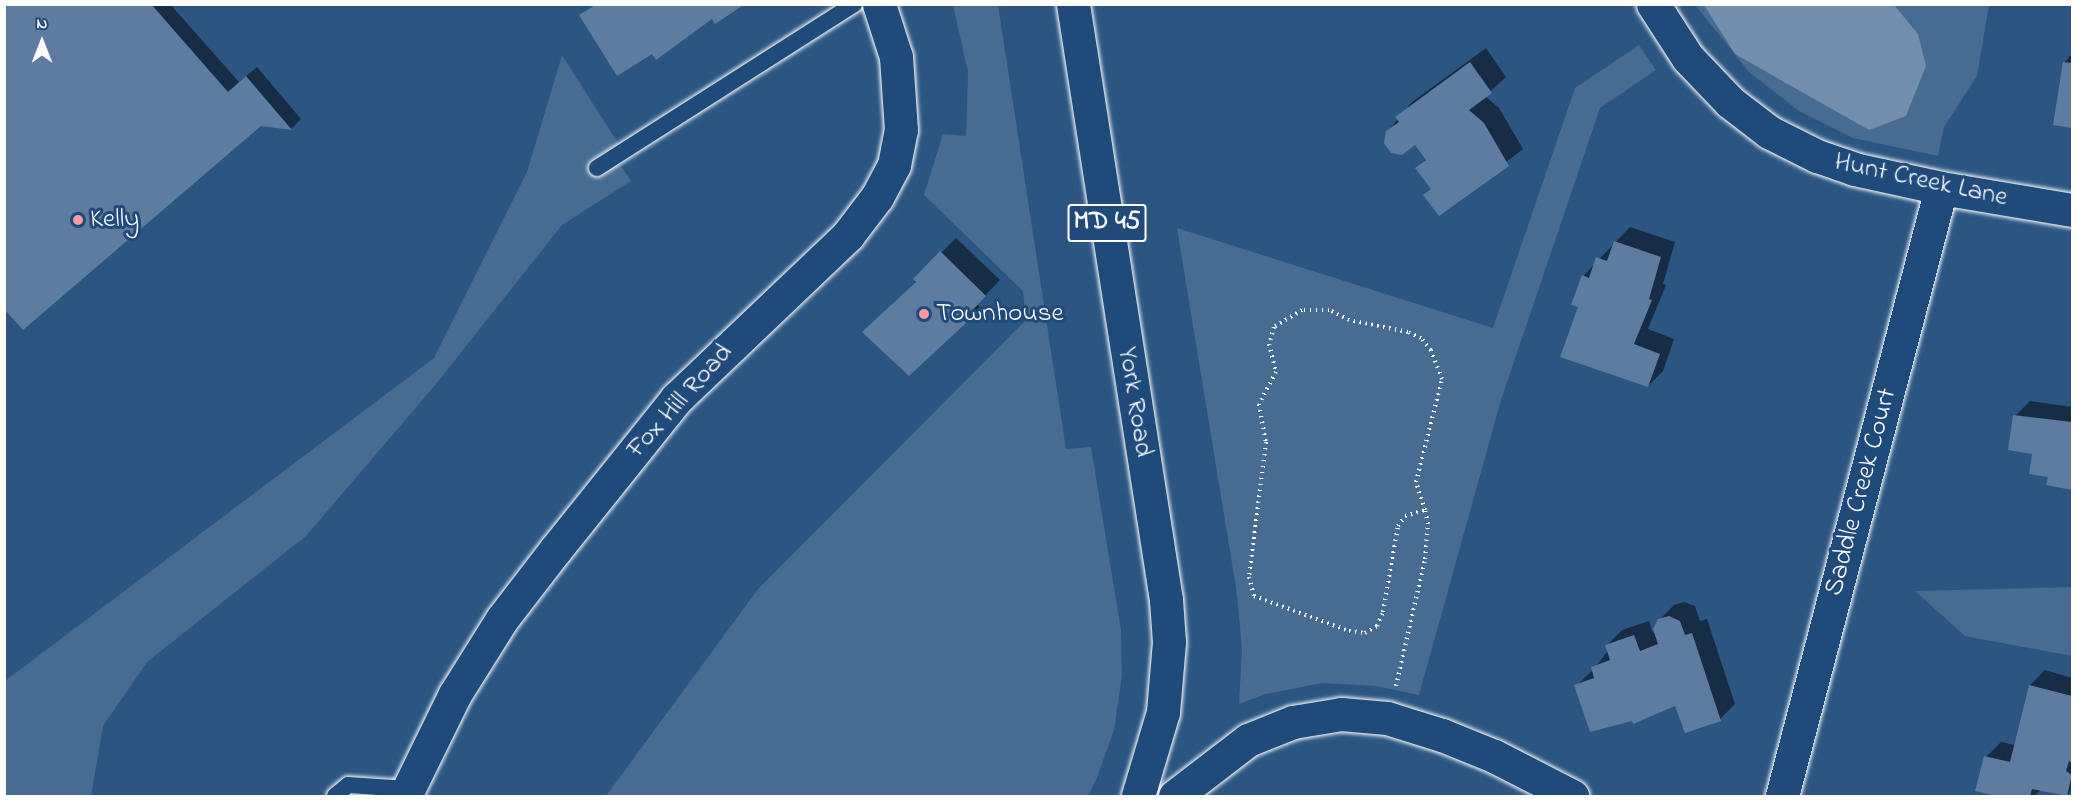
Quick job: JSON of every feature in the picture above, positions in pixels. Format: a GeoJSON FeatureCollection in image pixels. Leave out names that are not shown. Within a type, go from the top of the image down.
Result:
{"type":"FeatureCollection","features":[{"type":"Feature","properties":{"kind":"street","name":"Fox Hill Road"},"geometry":{"type":"LineString","coordinates":[[407,793],[454,694],[502,620],[564,539],[676,399],[848,235],[877,196],[894,165],[901,130],[896,57],[879,4]]}},
{"type":"Feature","properties":{"kind":"street","name":"York Road"},"geometry":{"type":"LineString","coordinates":[[1073,4],[1166,600],[1169,642],[1163,712],[1138,796]]}},
{"type":"Feature","properties":{"kind":"street","name":"Hunt Creek Lane"},"geometry":{"type":"LineString","coordinates":[[1653,4],[1688,58],[1730,102],[1769,132],[1817,156],[1854,169],[1941,188],[2073,210]]}},
{"type":"Feature","properties":{"kind":"street","name":"Saddle Creek Court"},"geometry":{"type":"LineString","coordinates":[[1782,796],[1941,188]]}},
{"type":"Feature","properties":{"kind":"street"},"geometry":{"type":"LineString","coordinates":[[1175,796],[1248,740],[1293,722],[1341,714],[1387,718],[1494,756],[1572,796]]}},
{"type":"Feature","properties":{"kind":"lane"},"geometry":{"type":"LineString","coordinates":[[597,168],[854,4]]}},
{"type":"Feature","properties":{"kind":"lane"},"geometry":{"type":"LineString","coordinates":[[334,796],[348,785],[407,793]]}},
{"type":"Feature","properties":{"kind":"path"},"geometry":{"type":"LineString","coordinates":[[1387,718],[1421,580],[1428,524],[1425,510],[1416,482],[1442,379],[1431,350],[1421,338],[1408,332],[1348,320],[1329,310],[1302,310],[1274,327],[1269,344],[1276,372],[1259,404],[1266,442],[1249,577],[1254,596],[1349,631],[1365,633],[1377,626],[1383,612],[1398,526],[1405,516],[1425,510]]}},
{"type":"Feature","properties":{"kind":"shaded area"},"geometry":{"type":"Polygon","coordinates":[[[953,5],[998,5],[1066,449],[1091,447],[1121,630],[1122,675],[1114,730],[1096,780],[1088,796],[606,796],[758,589],[1026,320],[1023,291],[924,195],[943,134],[966,136],[968,72],[953,5]]]}},
{"type":"Feature","properties":{"kind":"shaded area"},"geometry":{"type":"Polygon","coordinates":[[[1695,5],[1989,5],[1977,76],[1944,127],[1938,156],[1853,138],[1799,111],[1749,72],[1695,5]]]}},
{"type":"Feature","properties":{"kind":"shaded area"},"geometry":{"type":"Polygon","coordinates":[[[1704,5],[1894,5],[1918,34],[1926,66],[1906,116],[1869,130],[1735,54],[1704,5]]]}},
{"type":"Feature","properties":{"kind":"shaded area"},"geometry":{"type":"Polygon","coordinates":[[[1639,45],[1656,70],[1600,108],[1501,400],[1419,695],[1376,686],[1322,683],[1266,694],[1239,704],[1242,649],[1237,594],[1177,228],[1493,328],[1575,88],[1639,45]]]}},
{"type":"Feature","properties":{"kind":"shaded area"},"geometry":{"type":"Polygon","coordinates":[[[562,55],[623,151],[615,157],[631,181],[562,225],[436,384],[306,536],[147,662],[103,726],[91,796],[5,796],[5,681],[434,358],[527,172],[562,55]]]}},
{"type":"Feature","properties":{"kind":"shaded area"},"geometry":{"type":"Polygon","coordinates":[[[2072,587],[2072,656],[1965,636],[1915,591],[2072,587]]]}},
{"type":"Feature","properties":{"kind":"building","name":"Kelly"},"geometry":{"type":"Polygon","coordinates":[[[4,4],[151,4],[228,92],[246,76],[292,130],[261,126],[23,330],[4,309],[4,4]]]}},
{"type":"Feature","properties":{"kind":"building"},"geometry":{"type":"Polygon","coordinates":[[[597,4],[745,4],[715,24],[712,19],[656,60],[652,54],[617,76],[579,15],[597,4]]]}},
{"type":"Feature","properties":{"kind":"building"},"geometry":{"type":"Polygon","coordinates":[[[1470,62],[1492,93],[1469,110],[1484,123],[1509,166],[1439,216],[1423,195],[1431,189],[1415,168],[1426,160],[1415,145],[1402,155],[1391,153],[1384,143],[1386,131],[1399,122],[1395,117],[1470,62]]]}},
{"type":"Feature","properties":{"kind":"building"},"geometry":{"type":"Polygon","coordinates":[[[2063,62],[2072,63],[2072,128],[2053,125],[2063,62]]]}},
{"type":"Feature","properties":{"kind":"building"},"geometry":{"type":"Polygon","coordinates":[[[1614,241],[1661,257],[1649,299],[1652,300],[1634,344],[1660,354],[1648,387],[1560,357],[1578,307],[1571,305],[1582,275],[1589,278],[1596,257],[1607,261],[1614,241]]]}},
{"type":"Feature","properties":{"kind":"building","name":"Townhouse"},"geometry":{"type":"Polygon","coordinates":[[[940,251],[986,296],[963,320],[966,323],[909,376],[862,332],[916,282],[913,279],[940,251]]]}},
{"type":"Feature","properties":{"kind":"building"},"geometry":{"type":"Polygon","coordinates":[[[2013,415],[2072,422],[2072,490],[2046,485],[2048,477],[2029,474],[2032,454],[2008,450],[2013,415]]]}},
{"type":"Feature","properties":{"kind":"building"},"geometry":{"type":"Polygon","coordinates":[[[1669,616],[1680,621],[1685,635],[1692,633],[1721,721],[1685,733],[1675,706],[1633,724],[1632,721],[1590,732],[1574,685],[1594,678],[1591,667],[1610,660],[1605,645],[1634,635],[1640,651],[1658,644],[1653,629],[1658,619],[1669,616]]]}},
{"type":"Feature","properties":{"kind":"building"},"geometry":{"type":"Polygon","coordinates":[[[2029,685],[2072,696],[2072,762],[2069,761],[2066,771],[2072,775],[2067,796],[2032,789],[2030,796],[1997,796],[1975,791],[1984,756],[2010,762],[2029,685]]]}},
{"type":"Feature","properties":{"kind":"place","name":"Kelly"},"geometry":{"type":"Point","coordinates":[78,220]}},
{"type":"Feature","properties":{"kind":"place","name":"Townhouse"},"geometry":{"type":"Point","coordinates":[924,314]}}]}
